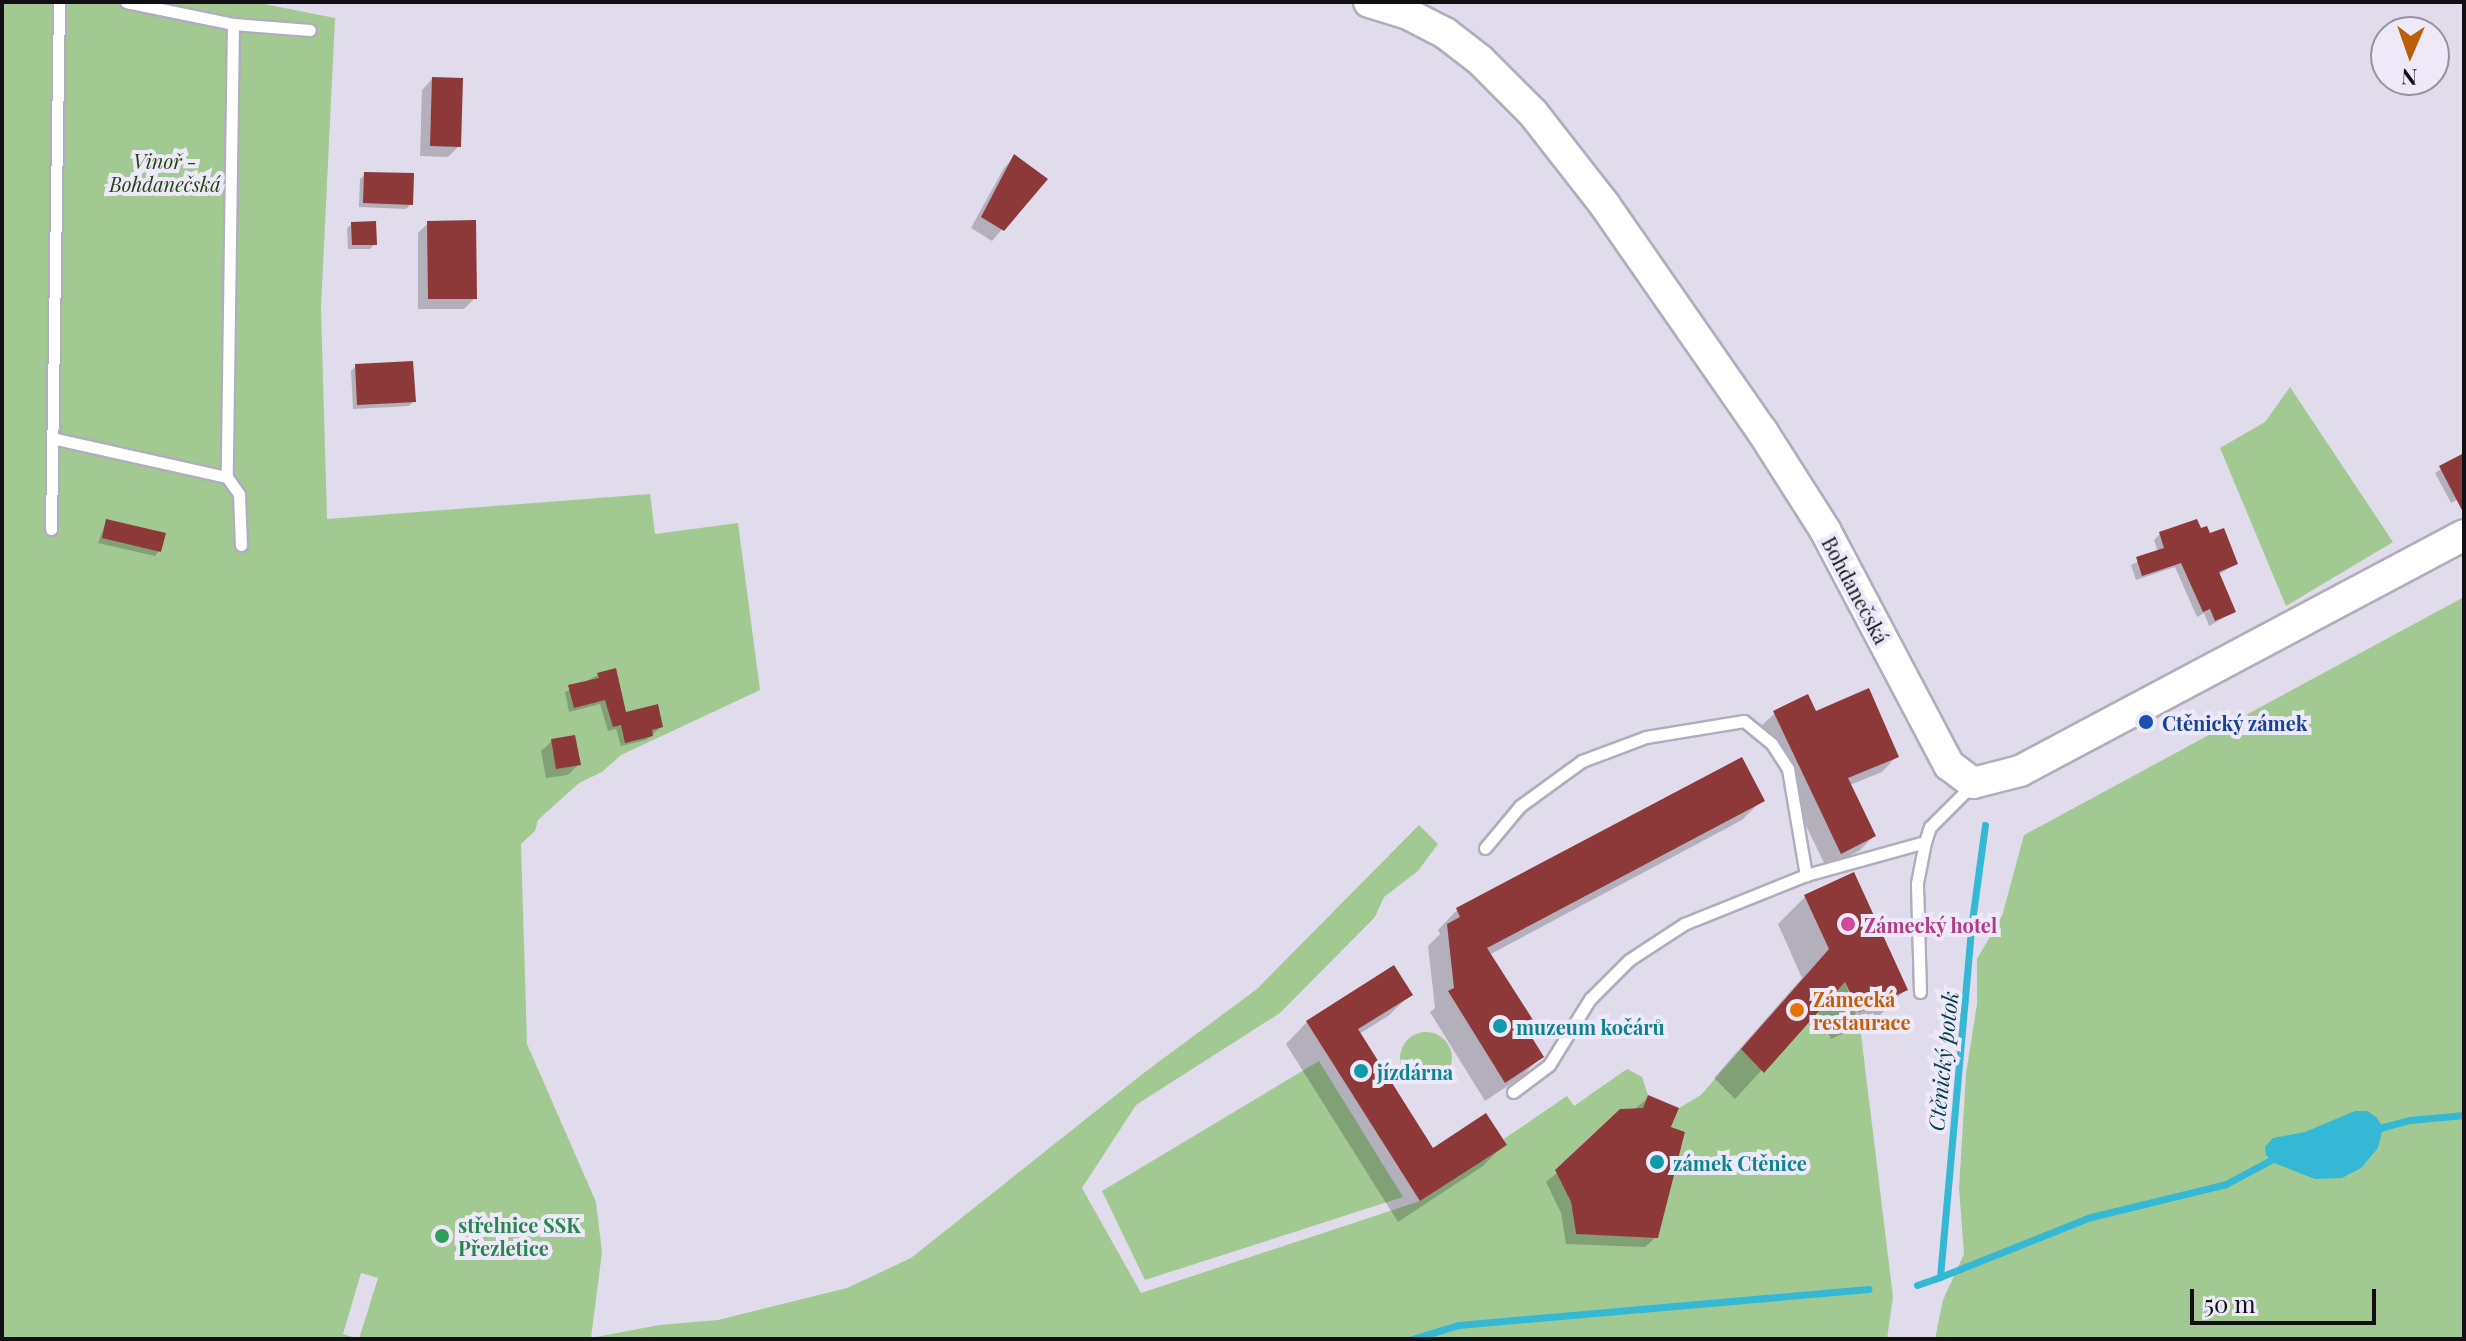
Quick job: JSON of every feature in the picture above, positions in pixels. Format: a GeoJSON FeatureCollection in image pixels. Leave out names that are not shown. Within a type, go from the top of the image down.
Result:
{"type":"FeatureCollection","features":[{"type":"Feature","properties":{"kind":"street","name":"Bohdanečská"},"geometry":{"type":"LineString","coordinates":[[1369,2],[1406,13],[1445,33],[1480,60],[1533,113],[1595,192],[1762,431],[1825,530],[1949,765],[1973,783]]}},
{"type":"Feature","properties":{"kind":"street"},"geometry":{"type":"LineString","coordinates":[[1973,783],[2020,771],[2464,535]]}},
{"type":"Feature","properties":{"kind":"lane"},"geometry":{"type":"LineString","coordinates":[[51,529],[59,2]]}},
{"type":"Feature","properties":{"kind":"lane"},"geometry":{"type":"LineString","coordinates":[[126,2],[233,24],[310,30]]}},
{"type":"Feature","properties":{"kind":"lane"},"geometry":{"type":"LineString","coordinates":[[233,24],[227,477],[239,494],[241,545]]}},
{"type":"Feature","properties":{"kind":"lane"},"geometry":{"type":"LineString","coordinates":[[52,438],[227,477]]}},
{"type":"Feature","properties":{"kind":"lane"},"geometry":{"type":"LineString","coordinates":[[1485,848],[1520,806],[1582,761],[1646,737],[1744,721],[1772,744],[1788,769],[1806,875]]}},
{"type":"Feature","properties":{"kind":"lane"},"geometry":{"type":"LineString","coordinates":[[1920,992],[1917,883],[1925,842],[1930,827],[1973,783]]}},
{"type":"Feature","properties":{"kind":"lane"},"geometry":{"type":"LineString","coordinates":[[1513,1092],[1549,1065],[1590,999],[1629,960],[1684,924],[1806,875],[1925,842]]}},
{"type":"Feature","properties":{"kind":"green space","name":"Vinoř - Bohdanečská"},"geometry":{"type":"Polygon","coordinates":[[[2,2],[254,2],[335,18],[321,308],[327,519],[650,494],[655,534],[738,523],[760,690],[621,755],[602,772],[579,783],[538,820],[535,831],[521,844],[527,1044],[596,1202],[602,1252],[591,1338],[659,1325],[718,1320],[847,1288],[911,1258],[1145,1072],[1257,989],[1419,825],[1438,844],[1418,871],[1384,897],[1375,917],[1280,1013],[1136,1105],[1082,1188],[1141,1293],[1420,1201],[1506,1145],[1504,1139],[1567,1096],[1574,1106],[1627,1069],[1642,1077],[1648,1095],[1643,1108],[1620,1109],[1555,1170],[1571,1202],[1576,1234],[1658,1237],[1685,1132],[1671,1127],[1679,1108],[1701,1095],[1741,1049],[1765,1072],[1845,982],[1860,1026],[1893,1297],[1887,1339],[359,1339],[2,1339],[2,2]],[[361,1273],[343,1334],[359,1339],[378,1278],[361,1273]]]}},
{"type":"Feature","properties":{"kind":"green space"},"geometry":{"type":"Polygon","coordinates":[[[2290,387],[2393,542],[2286,606],[2220,448],[2265,422],[2290,387]]]}},
{"type":"Feature","properties":{"kind":"green space"},"geometry":{"type":"Polygon","coordinates":[[[2464,597],[2464,1339],[1935,1339],[1943,1300],[1964,1254],[1959,1188],[1966,1074],[1977,1004],[1977,959],[2002,916],[2024,835],[2464,597]]]}},
{"type":"Feature","properties":{"kind":"green space"},"geometry":{"type":"Polygon","coordinates":[[[1426,1032],[1445,1039],[1452,1058],[1445,1077],[1426,1084],[1407,1077],[1400,1058],[1407,1039],[1426,1032]]]}},
{"type":"Feature","properties":{"kind":"green space"},"geometry":{"type":"Polygon","coordinates":[[[1319,1061],[1403,1197],[1145,1280],[1102,1191],[1319,1061]]]}},
{"type":"Feature","properties":{"kind":"water"},"geometry":{"type":"Polygon","coordinates":[[[2355,1111],[2367,1111],[2383,1127],[2378,1148],[2361,1168],[2342,1178],[2315,1179],[2274,1163],[2266,1155],[2265,1147],[2273,1138],[2305,1132],[2355,1111]]]}},
{"type":"Feature","properties":{"kind":"building"},"geometry":{"type":"Polygon","coordinates":[[[432,77],[463,78],[461,147],[430,146],[432,77]]]}},
{"type":"Feature","properties":{"kind":"building"},"geometry":{"type":"Polygon","coordinates":[[[1014,154],[1048,179],[1004,231],[981,217],[1014,154]]]}},
{"type":"Feature","properties":{"kind":"building"},"geometry":{"type":"Polygon","coordinates":[[[364,172],[414,173],[413,205],[363,203],[364,172]]]}},
{"type":"Feature","properties":{"kind":"building"},"geometry":{"type":"Polygon","coordinates":[[[476,220],[477,299],[428,299],[427,221],[476,220]]]}},
{"type":"Feature","properties":{"kind":"building"},"geometry":{"type":"Polygon","coordinates":[[[376,221],[377,245],[352,245],[351,222],[376,221]]]}},
{"type":"Feature","properties":{"kind":"building"},"geometry":{"type":"Polygon","coordinates":[[[413,361],[416,402],[357,405],[355,364],[413,361]]]}},
{"type":"Feature","properties":{"kind":"building"},"geometry":{"type":"Polygon","coordinates":[[[2464,453],[2464,514],[2439,466],[2464,453]]]}},
{"type":"Feature","properties":{"kind":"building"},"geometry":{"type":"Polygon","coordinates":[[[106,519],[166,533],[161,552],[102,538],[106,519]]]}},
{"type":"Feature","properties":{"kind":"building"},"geometry":{"type":"Polygon","coordinates":[[[2197,519],[2201,528],[2207,526],[2210,533],[2224,528],[2238,564],[2219,572],[2236,612],[2215,621],[2210,609],[2203,612],[2181,563],[2142,576],[2136,557],[2164,548],[2159,532],[2197,519]]]}},
{"type":"Feature","properties":{"kind":"building"},"geometry":{"type":"Polygon","coordinates":[[[616,668],[626,712],[658,704],[663,727],[652,730],[653,736],[625,743],[621,725],[613,727],[605,700],[574,708],[568,685],[599,678],[597,673],[616,668]]]}},
{"type":"Feature","properties":{"kind":"building"},"geometry":{"type":"Polygon","coordinates":[[[1869,688],[1899,757],[1848,778],[1876,836],[1841,854],[1773,711],[1808,694],[1816,711],[1869,688]]]}},
{"type":"Feature","properties":{"kind":"building"},"geometry":{"type":"Polygon","coordinates":[[[575,735],[581,765],[556,769],[551,739],[575,735]]]}},
{"type":"Feature","properties":{"kind":"building"},"geometry":{"type":"Polygon","coordinates":[[[1742,757],[1765,801],[1487,948],[1535,1023],[1526,1028],[1544,1057],[1505,1083],[1448,991],[1454,988],[1447,924],[1460,917],[1456,908],[1742,757]]]}},
{"type":"Feature","properties":{"kind":"building","name":"Zámecký hotel"},"geometry":{"type":"Polygon","coordinates":[[[1854,872],[1908,990],[1859,1012],[1845,982],[1764,1073],[1741,1049],[1829,949],[1804,895],[1854,872]]]}},
{"type":"Feature","properties":{"kind":"building","name":"jízdárna"},"geometry":{"type":"Polygon","coordinates":[[[1394,965],[1413,995],[1358,1029],[1433,1148],[1486,1113],[1507,1145],[1420,1201],[1306,1021],[1394,965]]]}},
{"type":"Feature","properties":{"kind":"building","name":"zámek Ctěnice"},"geometry":{"type":"Polygon","coordinates":[[[1648,1095],[1679,1108],[1671,1127],[1685,1132],[1658,1238],[1576,1234],[1571,1202],[1555,1170],[1620,1109],[1643,1108],[1648,1095]]]}},
{"type":"Feature","properties":{"kind":"waterway","name":"Ctěnický potok"},"geometry":{"type":"LineString","coordinates":[[1917,1285],[1940,1277],[1972,921],[1985,825]]}},
{"type":"Feature","properties":{"kind":"waterway"},"geometry":{"type":"LineString","coordinates":[[2376,1129],[2410,1120],[2464,1115]]}},
{"type":"Feature","properties":{"kind":"waterway"},"geometry":{"type":"LineString","coordinates":[[1940,1277],[2091,1217],[2226,1184],[2275,1158]]}},
{"type":"Feature","properties":{"kind":"waterway","name":"Ctěnický potok"},"geometry":{"type":"LineString","coordinates":[[1412,1339],[1458,1325],[1868,1289]]}},
{"type":"Feature","properties":{"kind":"place","name":"Ctěnický zámek"},"geometry":{"type":"Point","coordinates":[2146,722]}},
{"type":"Feature","properties":{"kind":"place","name":"Zámecký hotel"},"geometry":{"type":"Point","coordinates":[1848,924]}},
{"type":"Feature","properties":{"kind":"place","name":"Zámecká restaurace"},"geometry":{"type":"Point","coordinates":[1797,1010]}},
{"type":"Feature","properties":{"kind":"place","name":"muzeum kočárů"},"geometry":{"type":"Point","coordinates":[1500,1026]}},
{"type":"Feature","properties":{"kind":"place","name":"jízdárna"},"geometry":{"type":"Point","coordinates":[1361,1071]}},
{"type":"Feature","properties":{"kind":"place","name":"zámek Ctěnice"},"geometry":{"type":"Point","coordinates":[1657,1162]}},
{"type":"Feature","properties":{"kind":"place","name":"střelnice SSK Přezletice"},"geometry":{"type":"Point","coordinates":[442,1236]}}]}
